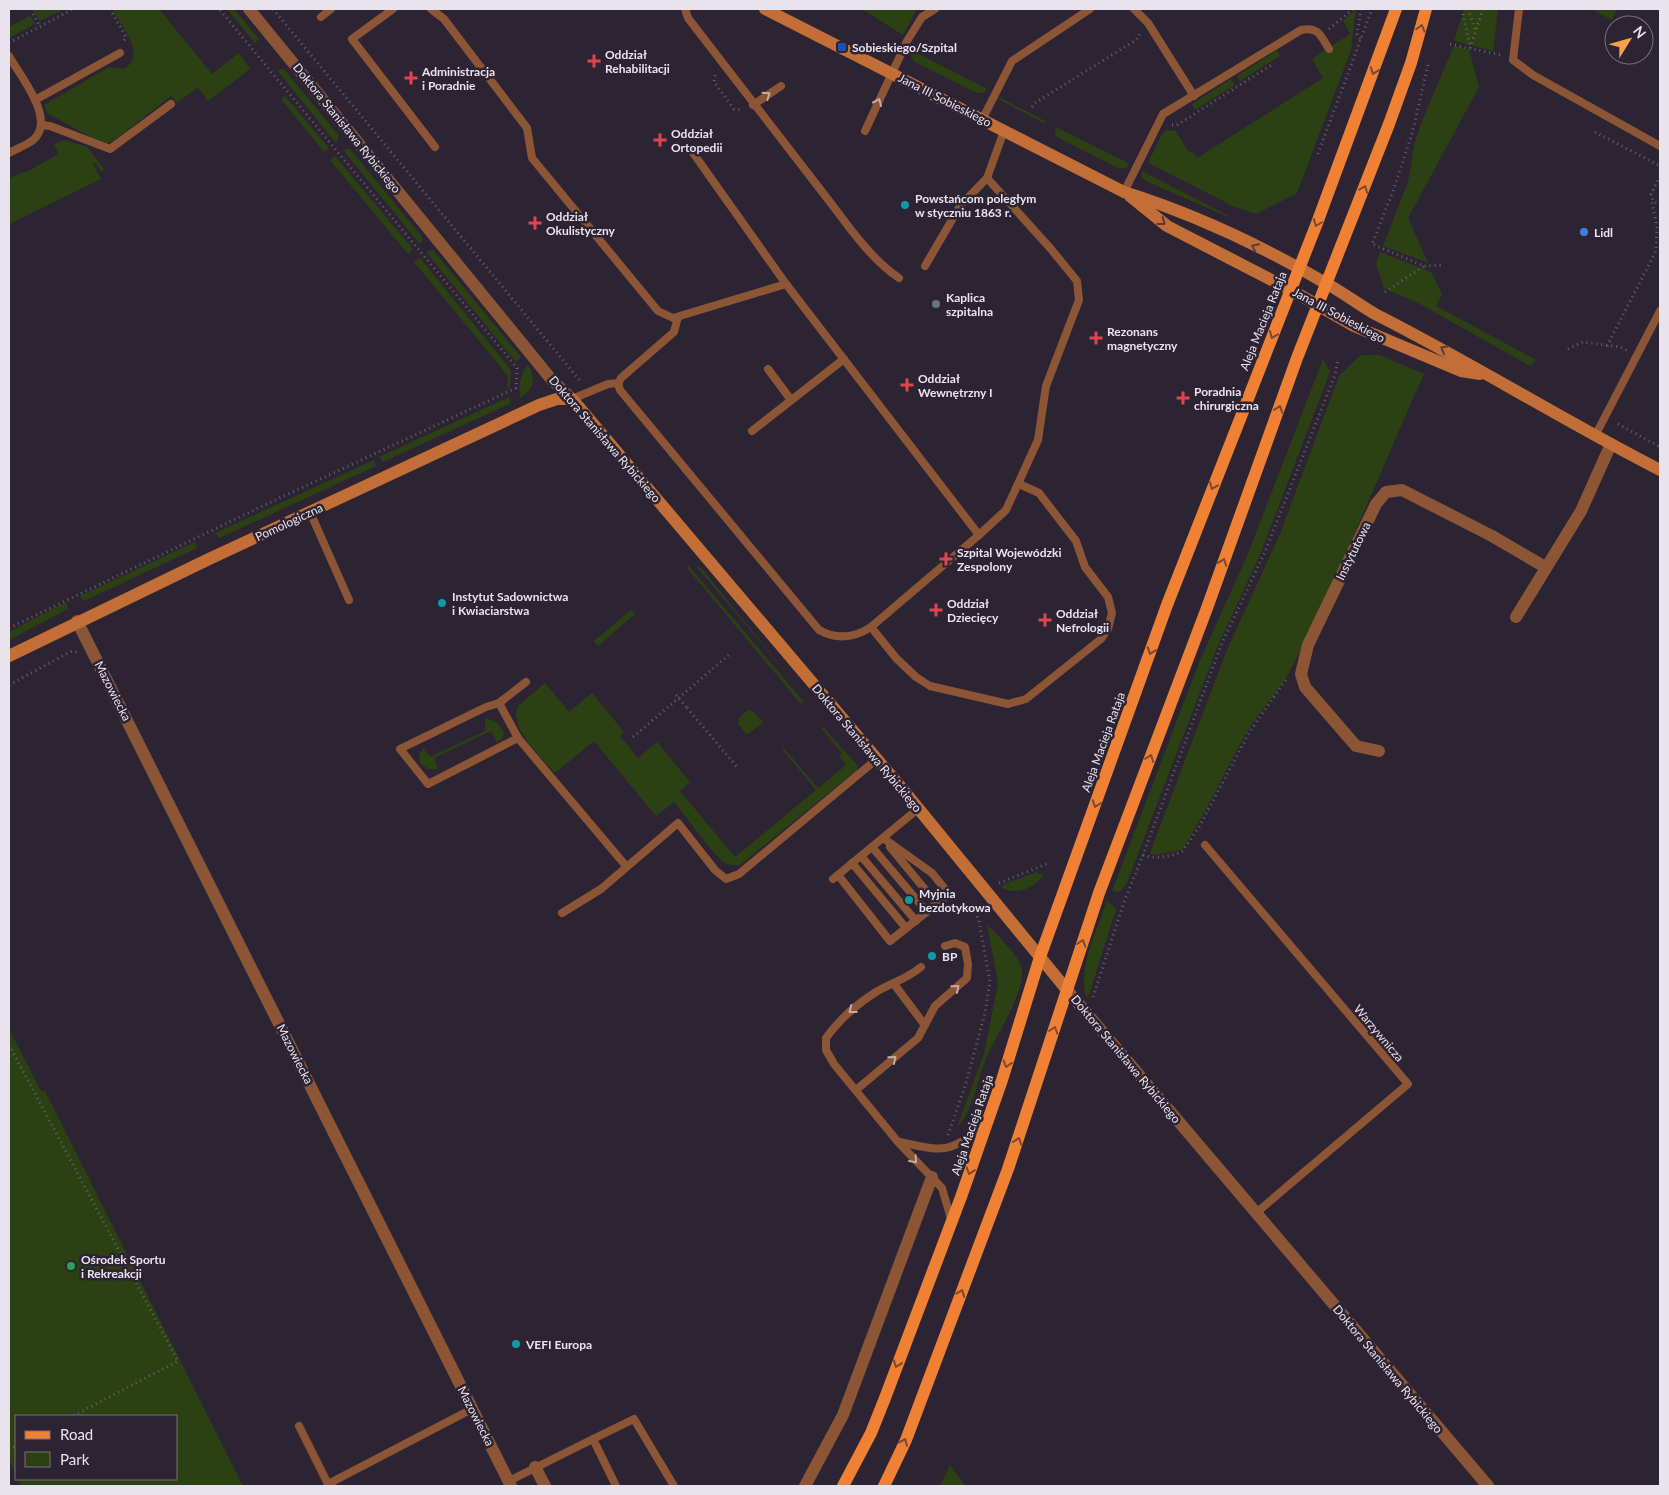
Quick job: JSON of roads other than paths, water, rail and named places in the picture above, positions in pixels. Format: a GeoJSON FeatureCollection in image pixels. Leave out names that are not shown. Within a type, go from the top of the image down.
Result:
{"type":"FeatureCollection","features":[{"type":"Feature","properties":{"kind":"main road","name":"Aleja Macieja Rataja"},"geometry":{"type":"LineString","coordinates":[[843,1486],[878,1416],[952,1221],[1002,1080],[1040,957],[1167,605],[1291,290],[1396,9]]}},
{"type":"Feature","properties":{"kind":"main road"},"geometry":{"type":"LineString","coordinates":[[884,1486],[906,1440],[993,1211],[1102,884],[1318,306],[1408,72],[1426,9]]}},
{"type":"Feature","properties":{"kind":"street","name":"Doktora Stanisława Rybickiego"},"geometry":{"type":"LineString","coordinates":[[249,9],[551,379],[572,399],[877,759],[1067,990],[1488,1486]]}},
{"type":"Feature","properties":{"kind":"street","name":"Jana III Sobieskiego"},"geometry":{"type":"LineString","coordinates":[[765,9],[1124,192],[1167,206],[1327,283],[1374,313],[1457,356],[1485,375],[1660,470]]}},
{"type":"Feature","properties":{"kind":"street","name":"Jana III Sobieskiego"},"geometry":{"type":"LineString","coordinates":[[1124,192],[1167,226],[1291,290],[1354,326],[1461,371],[1485,375]]}},
{"type":"Feature","properties":{"kind":"street","name":"Pomologiczna"},"geometry":{"type":"LineString","coordinates":[[9,656],[77,621],[539,405],[557,398],[572,399]]}},
{"type":"Feature","properties":{"kind":"street"},"geometry":{"type":"LineString","coordinates":[[1516,617],[1581,512],[1611,444]]}},
{"type":"Feature","properties":{"kind":"street","name":"Instytutowa"},"geometry":{"type":"LineString","coordinates":[[1379,751],[1356,746],[1305,687],[1301,674],[1308,645],[1376,504],[1386,492],[1402,490],[1492,536],[1546,567]]}},
{"type":"Feature","properties":{"kind":"street","name":"Mazowiecka"},"geometry":{"type":"LineString","coordinates":[[77,621],[510,1483]]}},
{"type":"Feature","properties":{"kind":"street"},"geometry":{"type":"LineString","coordinates":[[804,1486],[843,1415],[932,1177]]}},
{"type":"Feature","properties":{"kind":"street"},"geometry":{"type":"LineString","coordinates":[[535,1467],[545,1486]]}},
{"type":"Feature","properties":{"kind":"lane"},"geometry":{"type":"LineString","coordinates":[[321,16],[331,9]]}},
{"type":"Feature","properties":{"kind":"lane"},"geometry":{"type":"LineString","coordinates":[[393,9],[352,39],[435,147]]}},
{"type":"Feature","properties":{"kind":"lane"},"geometry":{"type":"LineString","coordinates":[[431,9],[444,18],[527,128],[532,158],[658,311],[673,318],[678,317],[786,284]]}},
{"type":"Feature","properties":{"kind":"lane"},"geometry":{"type":"LineString","coordinates":[[685,9],[688,18],[753,105],[861,240],[886,269],[899,278]]}},
{"type":"Feature","properties":{"kind":"lane"},"geometry":{"type":"LineString","coordinates":[[865,131],[891,73],[920,20],[935,9]]}},
{"type":"Feature","properties":{"kind":"lane"},"geometry":{"type":"LineString","coordinates":[[982,120],[1012,61],[1090,9]]}},
{"type":"Feature","properties":{"kind":"lane"},"geometry":{"type":"LineString","coordinates":[[1134,9],[1148,24],[1194,96]]}},
{"type":"Feature","properties":{"kind":"lane"},"geometry":{"type":"LineString","coordinates":[[1519,9],[1513,60],[1533,75],[1660,146]]}},
{"type":"Feature","properties":{"kind":"lane"},"geometry":{"type":"LineString","coordinates":[[1124,192],[1163,114],[1301,30],[1310,27],[1317,30],[1329,49]]}},
{"type":"Feature","properties":{"kind":"lane"},"geometry":{"type":"LineString","coordinates":[[35,100],[120,53]]}},
{"type":"Feature","properties":{"kind":"lane"},"geometry":{"type":"LineString","coordinates":[[9,56],[35,100],[42,116],[41,125],[34,140],[9,153]]}},
{"type":"Feature","properties":{"kind":"lane"},"geometry":{"type":"LineString","coordinates":[[753,105],[781,86]]}},
{"type":"Feature","properties":{"kind":"lane"},"geometry":{"type":"LineString","coordinates":[[41,125],[50,126],[110,149],[171,104]]}},
{"type":"Feature","properties":{"kind":"lane"},"geometry":{"type":"LineString","coordinates":[[925,266],[960,206],[987,178],[1004,131]]}},
{"type":"Feature","properties":{"kind":"lane"},"geometry":{"type":"LineString","coordinates":[[691,150],[786,284],[979,535]]}},
{"type":"Feature","properties":{"kind":"lane"},"geometry":{"type":"LineString","coordinates":[[618,383],[620,390],[819,630],[831,636],[858,635],[871,627],[1006,510],[1038,440],[1046,386],[1079,300],[1077,281],[987,178]]}},
{"type":"Feature","properties":{"kind":"lane"},"geometry":{"type":"LineString","coordinates":[[1596,434],[1660,311]]}},
{"type":"Feature","properties":{"kind":"lane"},"geometry":{"type":"LineString","coordinates":[[572,399],[608,384],[618,383],[674,332],[678,317]]}},
{"type":"Feature","properties":{"kind":"lane"},"geometry":{"type":"LineString","coordinates":[[752,431],[844,359]]}},
{"type":"Feature","properties":{"kind":"lane"},"geometry":{"type":"LineString","coordinates":[[768,369],[791,400]]}},
{"type":"Feature","properties":{"kind":"lane"},"geometry":{"type":"LineString","coordinates":[[871,627],[896,658],[916,677],[930,686],[1008,704],[1026,699],[1101,638],[1108,629],[1112,613],[1108,597],[1085,567],[1076,541],[1039,493],[1019,484]]}},
{"type":"Feature","properties":{"kind":"lane"},"geometry":{"type":"LineString","coordinates":[[310,512],[349,600]]}},
{"type":"Feature","properties":{"kind":"lane"},"geometry":{"type":"LineString","coordinates":[[518,738],[428,784],[400,748],[486,706],[499,703],[526,682]]}},
{"type":"Feature","properties":{"kind":"lane"},"geometry":{"type":"LineString","coordinates":[[499,703],[518,738],[626,866]]}},
{"type":"Feature","properties":{"kind":"lane"},"geometry":{"type":"LineString","coordinates":[[562,913],[601,889],[678,823],[715,870],[726,879],[739,874],[877,759]]}},
{"type":"Feature","properties":{"kind":"lane"},"geometry":{"type":"LineString","coordinates":[[883,838],[932,873],[949,894],[890,942],[835,877],[918,808]]}},
{"type":"Feature","properties":{"kind":"lane"},"geometry":{"type":"LineString","coordinates":[[883,838],[937,904]]}},
{"type":"Feature","properties":{"kind":"lane","name":"Warzywnicza"},"geometry":{"type":"LineString","coordinates":[[1206,845],[1408,1084],[1256,1213]]}},
{"type":"Feature","properties":{"kind":"lane"},"geometry":{"type":"LineString","coordinates":[[872,847],[927,912]]}},
{"type":"Feature","properties":{"kind":"lane"},"geometry":{"type":"LineString","coordinates":[[861,856],[916,921]]}},
{"type":"Feature","properties":{"kind":"lane"},"geometry":{"type":"LineString","coordinates":[[852,863],[906,928]]}},
{"type":"Feature","properties":{"kind":"lane"},"geometry":{"type":"LineString","coordinates":[[856,1090],[918,1038],[934,1006],[964,981],[968,975],[965,948],[955,943],[945,946]]}},
{"type":"Feature","properties":{"kind":"lane"},"geometry":{"type":"LineString","coordinates":[[921,967],[909,977],[876,992],[846,1015],[826,1038],[826,1050],[834,1064],[898,1142],[942,1188],[952,1221]]}},
{"type":"Feature","properties":{"kind":"lane"},"geometry":{"type":"LineString","coordinates":[[894,984],[924,1024]]}},
{"type":"Feature","properties":{"kind":"lane"},"geometry":{"type":"LineString","coordinates":[[898,1142],[942,1150],[960,1144],[986,1124]]}},
{"type":"Feature","properties":{"kind":"lane"},"geometry":{"type":"LineString","coordinates":[[299,1426],[329,1485],[472,1409]]}},
{"type":"Feature","properties":{"kind":"lane"},"geometry":{"type":"LineString","coordinates":[[510,1483],[535,1467],[634,1419],[674,1486]]}},
{"type":"Feature","properties":{"kind":"lane"},"geometry":{"type":"LineString","coordinates":[[593,1439],[616,1486]]}},
{"type":"Feature","properties":{"kind":"place","name":"Sobieskiego/Szpital"},"geometry":{"type":"Point","coordinates":[842,47]}},
{"type":"Feature","properties":{"kind":"place","name":"Oddział Rehabilitacji"},"geometry":{"type":"Point","coordinates":[594,61]}},
{"type":"Feature","properties":{"kind":"place","name":"Administracja i Poradnie"},"geometry":{"type":"Point","coordinates":[411,78]}},
{"type":"Feature","properties":{"kind":"place","name":"Oddział Ortopedii"},"geometry":{"type":"Point","coordinates":[660,140]}},
{"type":"Feature","properties":{"kind":"place","name":"Powstańcom poległym w styczniu 1863 r."},"geometry":{"type":"Point","coordinates":[905,205]}},
{"type":"Feature","properties":{"kind":"place","name":"Oddział Okulistyczny"},"geometry":{"type":"Point","coordinates":[535,223]}},
{"type":"Feature","properties":{"kind":"place","name":"Lidl"},"geometry":{"type":"Point","coordinates":[1584,232]}},
{"type":"Feature","properties":{"kind":"place","name":"Kaplica szpitalna"},"geometry":{"type":"Point","coordinates":[936,304]}},
{"type":"Feature","properties":{"kind":"place","name":"Rezonans magnetyczny"},"geometry":{"type":"Point","coordinates":[1096,338]}},
{"type":"Feature","properties":{"kind":"place","name":"Oddział Wewnętrzny I"},"geometry":{"type":"Point","coordinates":[907,385]}},
{"type":"Feature","properties":{"kind":"place","name":"Poradnia chirurgiczna"},"geometry":{"type":"Point","coordinates":[1183,398]}},
{"type":"Feature","properties":{"kind":"place","name":"Szpital Wojewódzki Zespolony"},"geometry":{"type":"Point","coordinates":[946,559]}},
{"type":"Feature","properties":{"kind":"place","name":"Instytut Sadownictwa i Kwiaciarstwa"},"geometry":{"type":"Point","coordinates":[442,603]}},
{"type":"Feature","properties":{"kind":"place","name":"Oddział Dziecięcy"},"geometry":{"type":"Point","coordinates":[936,610]}},
{"type":"Feature","properties":{"kind":"place","name":"Oddział Nefrologii"},"geometry":{"type":"Point","coordinates":[1045,620]}},
{"type":"Feature","properties":{"kind":"place","name":"Myjnia bezdotykowa"},"geometry":{"type":"Point","coordinates":[909,900]}},
{"type":"Feature","properties":{"kind":"place","name":"BP"},"geometry":{"type":"Point","coordinates":[932,956]}},
{"type":"Feature","properties":{"kind":"place","name":"Ośrodek Sportu i Rekreakcji"},"geometry":{"type":"Point","coordinates":[71,1266]}},
{"type":"Feature","properties":{"kind":"place","name":"VEFI Europa"},"geometry":{"type":"Point","coordinates":[516,1344]}}]}
